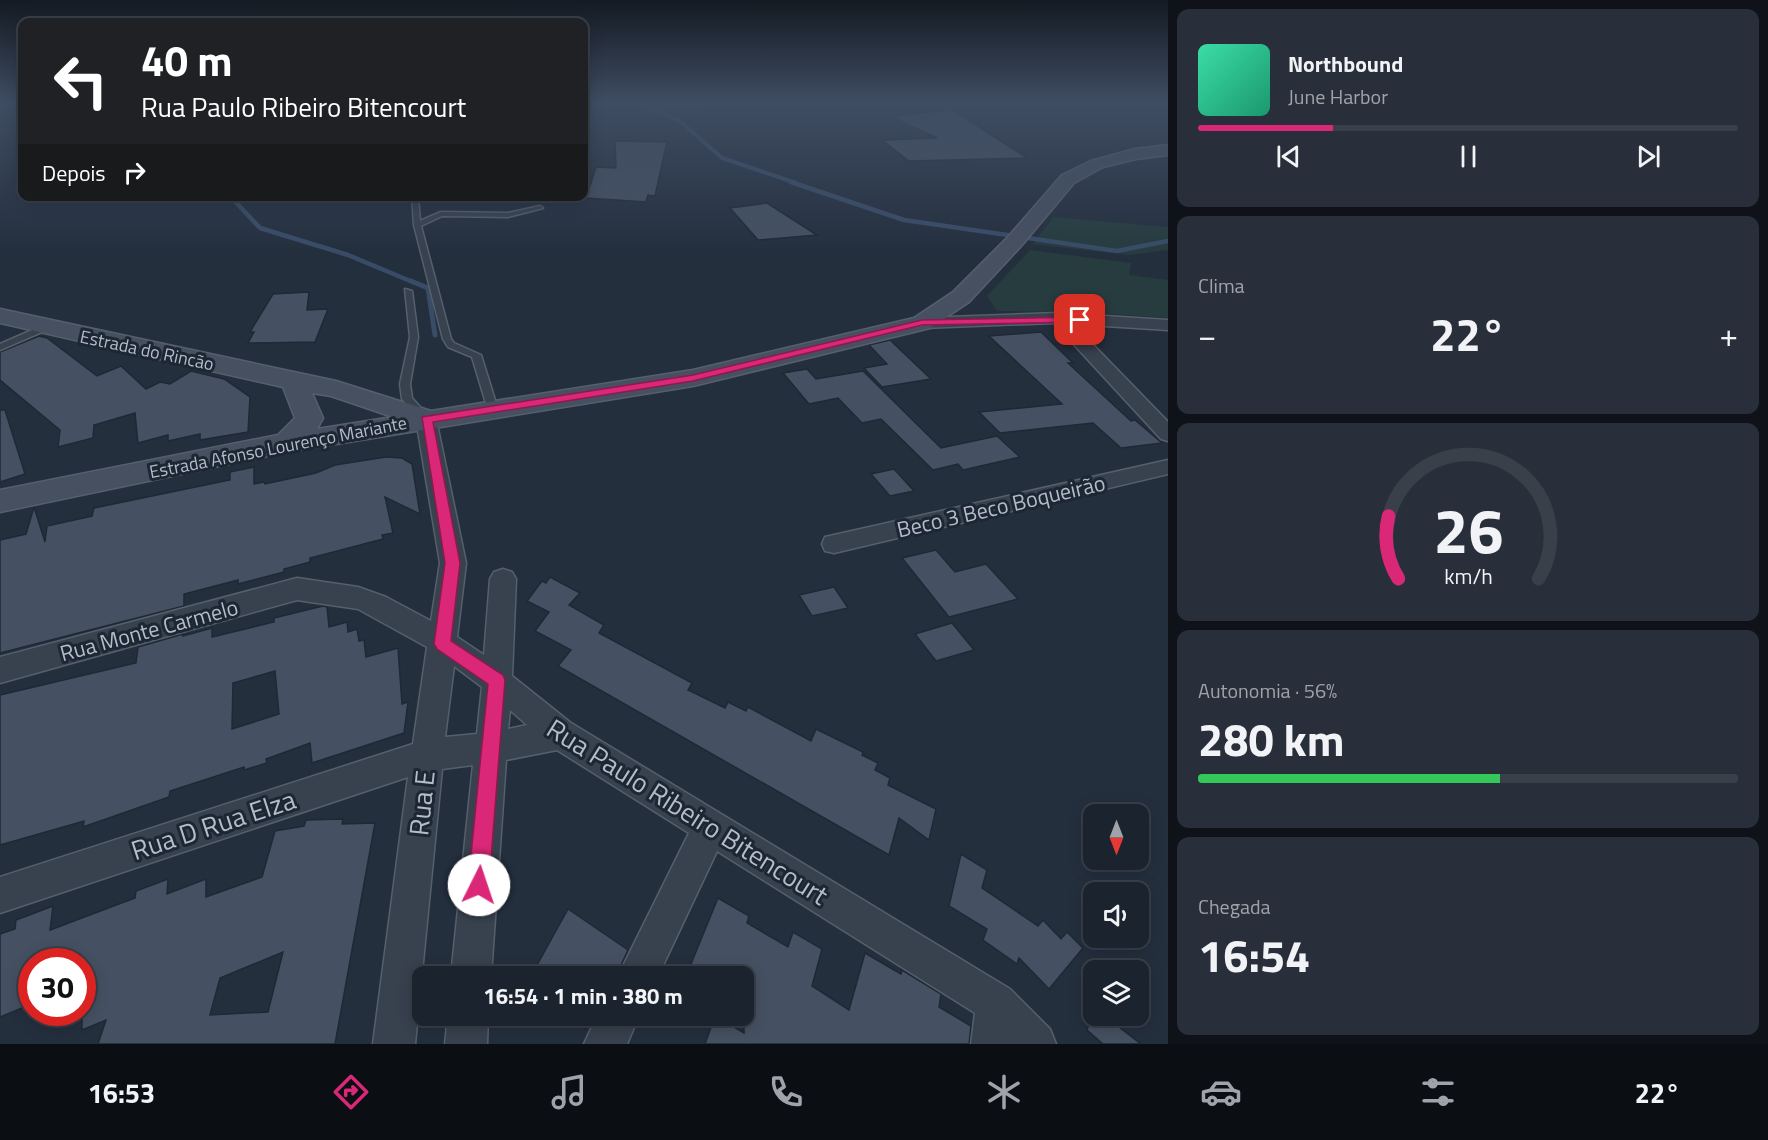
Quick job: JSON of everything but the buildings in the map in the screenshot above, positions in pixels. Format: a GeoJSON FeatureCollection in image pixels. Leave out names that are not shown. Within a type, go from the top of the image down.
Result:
{"type":"FeatureCollection","features":[{"type":"Feature","properties":{"kind":"main road","name":"Estrada Afonso Lourenço Mariante"},"geometry":{"type":"LineString","coordinates":[[0,501],[287,443],[693,378],[922,322],[961,297],[1019,236],[1068,179],[1097,164],[1146,153]]}},
{"type":"Feature","properties":{"kind":"main road","name":"Estrada do Rincão"},"geometry":{"type":"LineString","coordinates":[[0,316],[294,382],[336,389],[426,419]]}},
{"type":"Feature","properties":{"kind":"main road"},"geometry":{"type":"LineString","coordinates":[[294,382],[346,433],[356,410],[355,396]]}},
{"type":"Feature","properties":{"kind":"main road"},"geometry":{"type":"LineString","coordinates":[[287,443],[304,428],[309,418],[294,382]]}},
{"type":"Feature","properties":{"kind":"street"},"geometry":{"type":"LineString","coordinates":[[922,322],[1058,318],[1168,325]]}},
{"type":"Feature","properties":{"kind":"street"},"geometry":{"type":"LineString","coordinates":[[1058,318],[1168,434]]}},
{"type":"Feature","properties":{"kind":"street","name":"Rua E"},"geometry":{"type":"LineString","coordinates":[[394,1044],[427,755],[453,563],[426,419]]}},
{"type":"Feature","properties":{"kind":"street","name":"Beco 3 Beco Boqueirão"},"geometry":{"type":"LineString","coordinates":[[834,544],[1168,467]]}},
{"type":"Feature","properties":{"kind":"street"},"geometry":{"type":"LineString","coordinates":[[472,966],[497,680],[503,579]]}},
{"type":"Feature","properties":{"kind":"street","name":"Rua Paulo Ribeiro Bitencourt"},"geometry":{"type":"LineString","coordinates":[[297,589],[332,591],[376,604],[442,644],[497,680],[560,734],[996,1003],[1035,1044]]}},
{"type":"Feature","properties":{"kind":"street","name":"Rua Monte Carmelo"},"geometry":{"type":"LineString","coordinates":[[0,670],[297,589]]}},
{"type":"Feature","properties":{"kind":"street","name":"Rua D Rua Elza"},"geometry":{"type":"LineString","coordinates":[[0,895],[427,755],[490,748],[560,734]]}},
{"type":"Feature","properties":{"kind":"street"},"geometry":{"type":"LineString","coordinates":[[643,966],[711,826]]}},
{"type":"Feature","properties":{"kind":"street"},"geometry":{"type":"LineString","coordinates":[[992,1044],[996,1003]]}},
{"type":"Feature","properties":{"kind":"street"},"geometry":{"type":"LineString","coordinates":[[466,1044],[467,1026]]}},
{"type":"Feature","properties":{"kind":"street"},"geometry":{"type":"LineString","coordinates":[[605,1044],[614,1026]]}},
{"type":"Feature","properties":{"kind":"lane"},"geometry":{"type":"LineString","coordinates":[[415,201],[417,225],[424,245],[444,332],[451,345],[476,355],[494,410]]}},
{"type":"Feature","properties":{"kind":"lane"},"geometry":{"type":"LineString","coordinates":[[417,225],[441,214],[508,215],[540,208]]}},
{"type":"Feature","properties":{"kind":"lane"},"geometry":{"type":"LineString","coordinates":[[408,291],[414,337],[405,384],[407,399],[426,419]]}},
{"type":"Feature","properties":{"kind":"lane"},"geometry":{"type":"LineString","coordinates":[[0,347],[46,327]]}},
{"type":"Feature","properties":{"kind":"green space"},"geometry":{"type":"Polygon","coordinates":[[[1053,217],[1168,227],[1168,250],[1130,255],[1033,244],[1053,217]]]}},
{"type":"Feature","properties":{"kind":"green space"},"geometry":{"type":"Polygon","coordinates":[[[1030,250],[1131,263],[1129,275],[1168,280],[1168,318],[1081,312],[997,311],[987,296],[1030,250]]]}},
{"type":"Feature","properties":{"kind":"waterway"},"geometry":{"type":"LineString","coordinates":[[716,153],[722,158],[796,183]]}},
{"type":"Feature","properties":{"kind":"waterway"},"geometry":{"type":"LineString","coordinates":[[791,182],[904,220],[1117,251],[1168,241]]}},
{"type":"Feature","properties":{"kind":"waterway"},"geometry":{"type":"LineString","coordinates":[[235,201],[260,228],[348,255],[415,283]]}},
{"type":"Feature","properties":{"kind":"waterway"},"geometry":{"type":"LineString","coordinates":[[411,281],[428,288],[435,335]]}},
{"type":"Feature","properties":{"kind":"route"},"geometry":{"type":"LineString","coordinates":[[479,885],[497,680],[442,644],[453,563],[426,419],[693,378],[922,322],[1058,318],[1080,320]]}}]}
